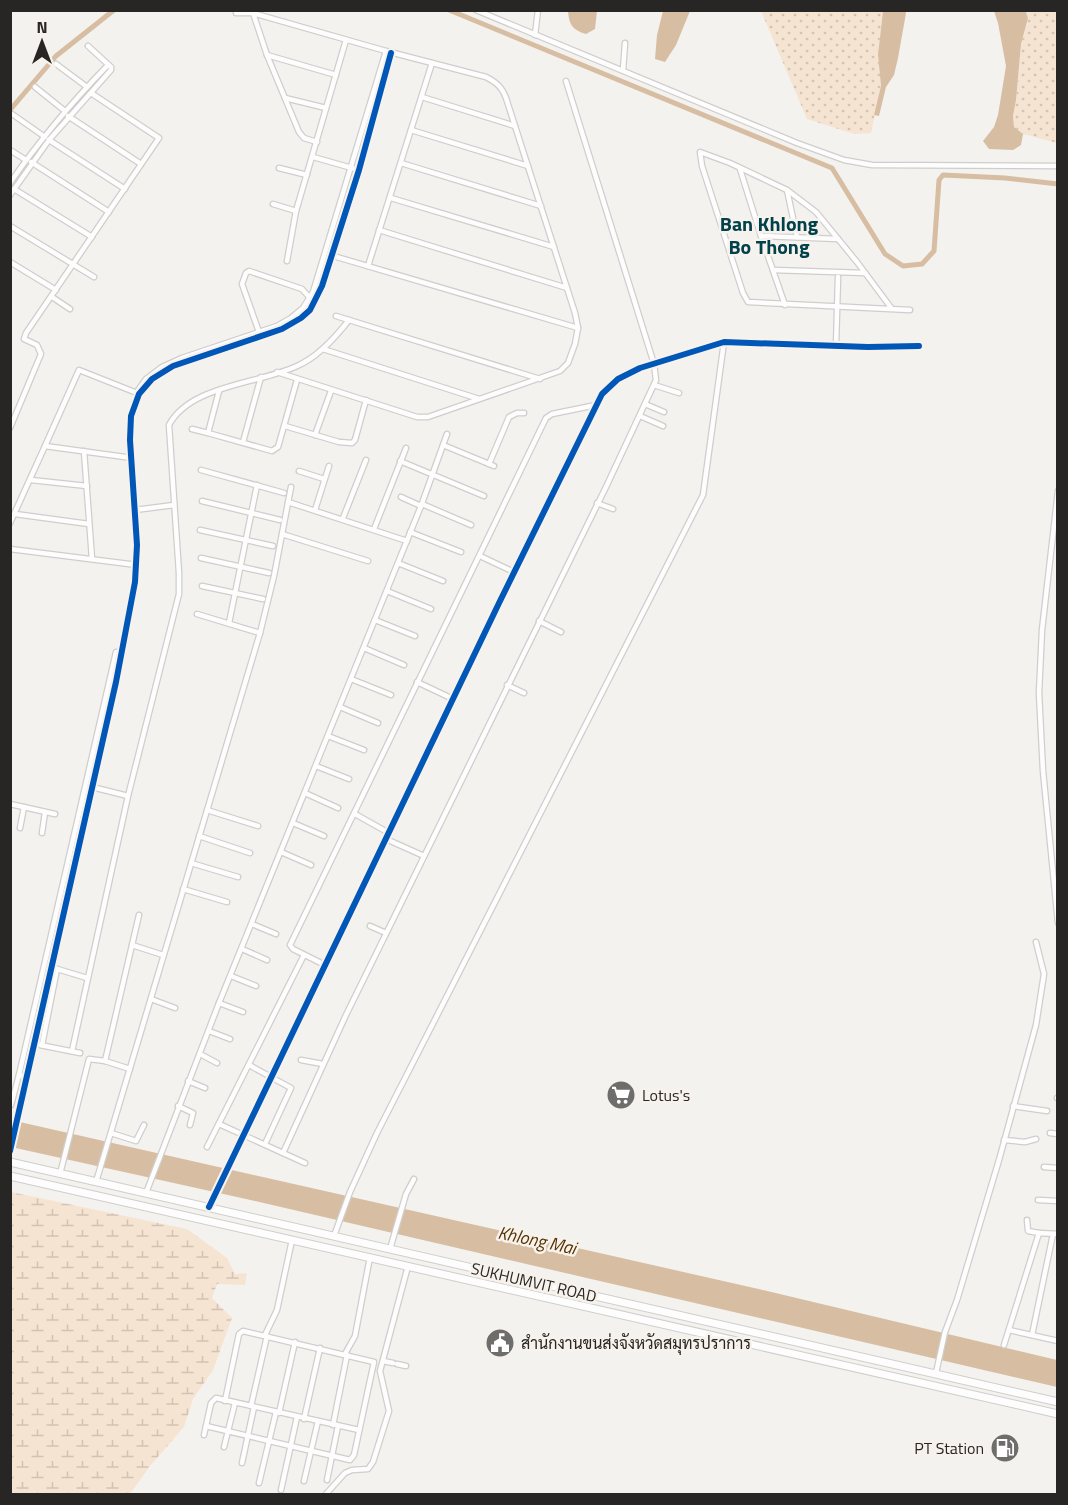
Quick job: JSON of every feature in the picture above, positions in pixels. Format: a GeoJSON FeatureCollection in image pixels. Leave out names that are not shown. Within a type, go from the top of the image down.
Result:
{"type":"FeatureCollection","features":[{"type":"Feature","properties":{"kind":"highway","name":"SUKHUMVIT ROAD"},"geometry":{"type":"LineString","coordinates":[[10,1162],[1057,1399]]}},
{"type":"Feature","properties":{"kind":"highway","name":"SUKHUMVIT ROAD"},"geometry":{"type":"LineString","coordinates":[[10,1176],[1058,1414]]}},
{"type":"Feature","properties":{"kind":"street"},"geometry":{"type":"LineString","coordinates":[[476,10],[797,143],[856,163],[1058,166]]}},
{"type":"Feature","properties":{"kind":"street"},"geometry":{"type":"LineString","coordinates":[[535,35],[538,10]]}},
{"type":"Feature","properties":{"kind":"street"},"geometry":{"type":"LineString","coordinates":[[236,13],[253,13],[486,77],[496,82],[503,89],[578,328],[573,353],[568,363],[560,371],[423,418],[277,372]]}},
{"type":"Feature","properties":{"kind":"street"},"geometry":{"type":"LineString","coordinates":[[253,13],[267,55],[300,136],[317,142]]}},
{"type":"Feature","properties":{"kind":"street"},"geometry":{"type":"LineString","coordinates":[[287,261],[296,211],[346,40]]}},
{"type":"Feature","properties":{"kind":"street"},"geometry":{"type":"LineString","coordinates":[[623,70],[625,43]]}},
{"type":"Feature","properties":{"kind":"street"},"geometry":{"type":"LineString","coordinates":[[10,183],[26,160],[71,115],[111,70],[88,46]]}},
{"type":"Feature","properties":{"kind":"street"},"geometry":{"type":"LineString","coordinates":[[42,1045],[61,927],[79,842],[94,788],[116,664],[137,565],[137,510],[131,416],[138,394],[153,379],[172,366],[282,329],[305,314],[315,303],[322,286],[351,168],[389,52]]}},
{"type":"Feature","properties":{"kind":"street"},"geometry":{"type":"LineString","coordinates":[[230,345],[277,326],[298,314],[310,298],[330,255],[360,170],[389,52]]}},
{"type":"Feature","properties":{"kind":"street"},"geometry":{"type":"LineString","coordinates":[[267,55],[336,75]]}},
{"type":"Feature","properties":{"kind":"street"},"geometry":{"type":"LineString","coordinates":[[368,266],[432,63]]}},
{"type":"Feature","properties":{"kind":"street"},"geometry":{"type":"LineString","coordinates":[[56,64],[87,87]]}},
{"type":"Feature","properties":{"kind":"street"},"geometry":{"type":"LineString","coordinates":[[91,238],[13,192],[65,111],[108,65]]}},
{"type":"Feature","properties":{"kind":"street"},"geometry":{"type":"LineString","coordinates":[[283,1153],[386,933],[654,385],[656,376],[654,364],[566,81]]}},
{"type":"Feature","properties":{"kind":"street"},"geometry":{"type":"LineString","coordinates":[[34,87],[142,163]]}},
{"type":"Feature","properties":{"kind":"street"},"geometry":{"type":"LineString","coordinates":[[10,428],[41,354],[37,345],[24,339],[24,336],[158,140],[157,135],[91,93]]}},
{"type":"Feature","properties":{"kind":"street"},"geometry":{"type":"LineString","coordinates":[[422,97],[515,126]]}},
{"type":"Feature","properties":{"kind":"street"},"geometry":{"type":"LineString","coordinates":[[285,98],[326,108]]}},
{"type":"Feature","properties":{"kind":"street"},"geometry":{"type":"LineString","coordinates":[[12,114],[126,188]]}},
{"type":"Feature","properties":{"kind":"street"},"geometry":{"type":"LineString","coordinates":[[411,130],[528,166]]}},
{"type":"Feature","properties":{"kind":"street"},"geometry":{"type":"LineString","coordinates":[[10,150],[108,213]]}},
{"type":"Feature","properties":{"kind":"street"},"geometry":{"type":"LineString","coordinates":[[892,309],[816,213],[787,190],[708,153],[699,154],[745,300],[785,305],[910,310]]}},
{"type":"Feature","properties":{"kind":"street"},"geometry":{"type":"LineString","coordinates":[[313,157],[360,170]]}},
{"type":"Feature","properties":{"kind":"street"},"geometry":{"type":"LineString","coordinates":[[401,163],[541,206]]}},
{"type":"Feature","properties":{"kind":"street"},"geometry":{"type":"LineString","coordinates":[[279,168],[307,175]]}},
{"type":"Feature","properties":{"kind":"street"},"geometry":{"type":"LineString","coordinates":[[740,169],[785,305]]}},
{"type":"Feature","properties":{"kind":"street"},"geometry":{"type":"LineString","coordinates":[[787,190],[797,237]]}},
{"type":"Feature","properties":{"kind":"street"},"geometry":{"type":"LineString","coordinates":[[391,198],[554,247]]}},
{"type":"Feature","properties":{"kind":"street"},"geometry":{"type":"LineString","coordinates":[[273,204],[296,211]]}},
{"type":"Feature","properties":{"kind":"street"},"geometry":{"type":"LineString","coordinates":[[10,225],[94,277]]}},
{"type":"Feature","properties":{"kind":"street"},"geometry":{"type":"LineString","coordinates":[[379,230],[567,288]]}},
{"type":"Feature","properties":{"kind":"street"},"geometry":{"type":"LineString","coordinates":[[761,236],[838,239]]}},
{"type":"Feature","properties":{"kind":"street"},"geometry":{"type":"LineString","coordinates":[[330,255],[578,328]]}},
{"type":"Feature","properties":{"kind":"street"},"geometry":{"type":"LineString","coordinates":[[10,262],[56,290]]}},
{"type":"Feature","properties":{"kind":"street"},"geometry":{"type":"LineString","coordinates":[[773,270],[865,273]]}},
{"type":"Feature","properties":{"kind":"street"},"geometry":{"type":"LineString","coordinates":[[259,332],[242,284],[249,271],[302,289],[310,298]]}},
{"type":"Feature","properties":{"kind":"street"},"geometry":{"type":"LineString","coordinates":[[836,346],[838,277]]}},
{"type":"Feature","properties":{"kind":"street"},"geometry":{"type":"LineString","coordinates":[[52,297],[70,309]]}},
{"type":"Feature","properties":{"kind":"street"},"geometry":{"type":"LineString","coordinates":[[336,316],[540,379]]}},
{"type":"Feature","properties":{"kind":"street"},"geometry":{"type":"LineString","coordinates":[[72,1051],[128,796],[179,594],[180,573],[169,425],[185,405],[219,391],[296,367],[323,349],[349,320]]}},
{"type":"Feature","properties":{"kind":"street"},"geometry":{"type":"LineString","coordinates":[[334,1236],[350,1192],[377,1133],[703,495],[724,342]]}},
{"type":"Feature","properties":{"kind":"street"},"geometry":{"type":"LineString","coordinates":[[209,1207],[602,394],[618,378],[724,342],[920,346]]}},
{"type":"Feature","properties":{"kind":"street"},"geometry":{"type":"LineString","coordinates":[[323,349],[480,399]]}},
{"type":"Feature","properties":{"kind":"street"},"geometry":{"type":"LineString","coordinates":[[10,523],[79,370],[138,394]]}},
{"type":"Feature","properties":{"kind":"street"},"geometry":{"type":"LineString","coordinates":[[243,442],[261,377]]}},
{"type":"Feature","properties":{"kind":"street"},"geometry":{"type":"LineString","coordinates":[[192,429],[243,442],[264,450],[274,450],[278,447],[285,426],[297,380]]}},
{"type":"Feature","properties":{"kind":"street"},"geometry":{"type":"LineString","coordinates":[[654,385],[679,393]]}},
{"type":"Feature","properties":{"kind":"street"},"geometry":{"type":"LineString","coordinates":[[315,435],[331,390]]}},
{"type":"Feature","properties":{"kind":"street"},"geometry":{"type":"LineString","coordinates":[[208,433],[219,391]]}},
{"type":"Feature","properties":{"kind":"street"},"geometry":{"type":"LineString","coordinates":[[285,426],[339,442],[352,443],[355,440],[366,400]]}},
{"type":"Feature","properties":{"kind":"street"},"geometry":{"type":"LineString","coordinates":[[645,404],[664,412]]}},
{"type":"Feature","properties":{"kind":"street"},"geometry":{"type":"LineString","coordinates":[[325,964],[292,949],[290,945],[417,682],[548,416],[596,405]]}},
{"type":"Feature","properties":{"kind":"street"},"geometry":{"type":"LineString","coordinates":[[443,445],[492,465],[509,417],[517,413],[524,413]]}},
{"type":"Feature","properties":{"kind":"street"},"geometry":{"type":"LineString","coordinates":[[640,416],[663,426]]}},
{"type":"Feature","properties":{"kind":"street"},"geometry":{"type":"LineString","coordinates":[[146,1193],[178,1106],[387,591],[447,434]]}},
{"type":"Feature","properties":{"kind":"street"},"geometry":{"type":"LineString","coordinates":[[45,446],[132,458]]}},
{"type":"Feature","properties":{"kind":"street"},"geometry":{"type":"LineString","coordinates":[[374,528],[406,448]]}},
{"type":"Feature","properties":{"kind":"street"},"geometry":{"type":"LineString","coordinates":[[84,451],[92,559]]}},
{"type":"Feature","properties":{"kind":"street"},"geometry":{"type":"LineString","coordinates":[[344,518],[366,460]]}},
{"type":"Feature","properties":{"kind":"street"},"geometry":{"type":"LineString","coordinates":[[400,461],[484,496]]}},
{"type":"Feature","properties":{"kind":"street"},"geometry":{"type":"LineString","coordinates":[[315,510],[329,466]]}},
{"type":"Feature","properties":{"kind":"street"},"geometry":{"type":"LineString","coordinates":[[201,470],[284,492]]}},
{"type":"Feature","properties":{"kind":"street"},"geometry":{"type":"LineString","coordinates":[[299,471],[324,479]]}},
{"type":"Feature","properties":{"kind":"street"},"geometry":{"type":"LineString","coordinates":[[31,480],[87,486]]}},
{"type":"Feature","properties":{"kind":"street"},"geometry":{"type":"LineString","coordinates":[[229,622],[256,485]]}},
{"type":"Feature","properties":{"kind":"street"},"geometry":{"type":"LineString","coordinates":[[96,1182],[260,633],[274,576],[291,487]]}},
{"type":"Feature","properties":{"kind":"street"},"geometry":{"type":"LineString","coordinates":[[1058,491],[1042,630],[1039,693],[1043,771],[1058,923]]}},
{"type":"Feature","properties":{"kind":"street"},"geometry":{"type":"LineString","coordinates":[[401,497],[471,525]]}},
{"type":"Feature","properties":{"kind":"street"},"geometry":{"type":"LineString","coordinates":[[202,501],[280,520]]}},
{"type":"Feature","properties":{"kind":"street"},"geometry":{"type":"LineString","coordinates":[[288,502],[407,540]]}},
{"type":"Feature","properties":{"kind":"street"},"geometry":{"type":"LineString","coordinates":[[597,503],[613,509]]}},
{"type":"Feature","properties":{"kind":"street"},"geometry":{"type":"LineString","coordinates":[[137,510],[174,504]]}},
{"type":"Feature","properties":{"kind":"street"},"geometry":{"type":"LineString","coordinates":[[15,514],[89,524]]}},
{"type":"Feature","properties":{"kind":"street"},"geometry":{"type":"LineString","coordinates":[[200,530],[273,546]]}},
{"type":"Feature","properties":{"kind":"street"},"geometry":{"type":"LineString","coordinates":[[410,532],[461,552]]}},
{"type":"Feature","properties":{"kind":"street"},"geometry":{"type":"LineString","coordinates":[[282,534],[368,561]]}},
{"type":"Feature","properties":{"kind":"street"},"geometry":{"type":"LineString","coordinates":[[10,549],[137,565]]}},
{"type":"Feature","properties":{"kind":"street"},"geometry":{"type":"LineString","coordinates":[[480,556],[514,572]]}},
{"type":"Feature","properties":{"kind":"street"},"geometry":{"type":"LineString","coordinates":[[201,558],[269,573]]}},
{"type":"Feature","properties":{"kind":"street"},"geometry":{"type":"LineString","coordinates":[[398,563],[443,581]]}},
{"type":"Feature","properties":{"kind":"street"},"geometry":{"type":"LineString","coordinates":[[202,586],[263,599]]}},
{"type":"Feature","properties":{"kind":"street"},"geometry":{"type":"LineString","coordinates":[[387,591],[431,609]]}},
{"type":"Feature","properties":{"kind":"street"},"geometry":{"type":"LineString","coordinates":[[197,614],[260,633]]}},
{"type":"Feature","properties":{"kind":"street"},"geometry":{"type":"LineString","coordinates":[[375,620],[415,636]]}},
{"type":"Feature","properties":{"kind":"street"},"geometry":{"type":"LineString","coordinates":[[539,621],[561,632]]}},
{"type":"Feature","properties":{"kind":"street"},"geometry":{"type":"LineString","coordinates":[[364,648],[404,665]]}},
{"type":"Feature","properties":{"kind":"street"},"geometry":{"type":"LineString","coordinates":[[11,1105],[72,840],[116,664],[116,652]]}},
{"type":"Feature","properties":{"kind":"street"},"geometry":{"type":"LineString","coordinates":[[351,679],[391,695]]}},
{"type":"Feature","properties":{"kind":"street"},"geometry":{"type":"LineString","coordinates":[[417,682],[453,699]]}},
{"type":"Feature","properties":{"kind":"street"},"geometry":{"type":"LineString","coordinates":[[507,685],[524,693]]}},
{"type":"Feature","properties":{"kind":"street"},"geometry":{"type":"LineString","coordinates":[[340,707],[378,723]]}},
{"type":"Feature","properties":{"kind":"street"},"geometry":{"type":"LineString","coordinates":[[328,736],[364,750]]}},
{"type":"Feature","properties":{"kind":"street"},"geometry":{"type":"LineString","coordinates":[[93,752],[100,752]]}},
{"type":"Feature","properties":{"kind":"street"},"geometry":{"type":"LineString","coordinates":[[316,766],[350,779]]}},
{"type":"Feature","properties":{"kind":"street"},"geometry":{"type":"LineString","coordinates":[[94,788],[128,796]]}},
{"type":"Feature","properties":{"kind":"street"},"geometry":{"type":"LineString","coordinates":[[305,794],[338,808]]}},
{"type":"Feature","properties":{"kind":"street"},"geometry":{"type":"LineString","coordinates":[[10,804],[55,814]]}},
{"type":"Feature","properties":{"kind":"street"},"geometry":{"type":"LineString","coordinates":[[20,828],[24,807]]}},
{"type":"Feature","properties":{"kind":"street"},"geometry":{"type":"LineString","coordinates":[[207,810],[258,826]]}},
{"type":"Feature","properties":{"kind":"street"},"geometry":{"type":"LineString","coordinates":[[42,833],[45,812]]}},
{"type":"Feature","properties":{"kind":"street"},"geometry":{"type":"LineString","coordinates":[[355,814],[389,833]]}},
{"type":"Feature","properties":{"kind":"street"},"geometry":{"type":"LineString","coordinates":[[292,823],[324,836]]}},
{"type":"Feature","properties":{"kind":"street"},"geometry":{"type":"LineString","coordinates":[[199,836],[250,853]]}},
{"type":"Feature","properties":{"kind":"street"},"geometry":{"type":"LineString","coordinates":[[386,839],[424,856]]}},
{"type":"Feature","properties":{"kind":"street"},"geometry":{"type":"LineString","coordinates":[[72,840],[79,842]]}},
{"type":"Feature","properties":{"kind":"street"},"geometry":{"type":"LineString","coordinates":[[281,852],[311,865]]}},
{"type":"Feature","properties":{"kind":"street"},"geometry":{"type":"LineString","coordinates":[[191,863],[238,877]]}},
{"type":"Feature","properties":{"kind":"street"},"geometry":{"type":"LineString","coordinates":[[183,889],[227,903]]}},
{"type":"Feature","properties":{"kind":"street"},"geometry":{"type":"LineString","coordinates":[[105,1061],[140,915]]}},
{"type":"Feature","properties":{"kind":"street"},"geometry":{"type":"LineString","coordinates":[[252,924],[276,934]]}},
{"type":"Feature","properties":{"kind":"street"},"geometry":{"type":"LineString","coordinates":[[54,925],[61,927]]}},
{"type":"Feature","properties":{"kind":"street"},"geometry":{"type":"LineString","coordinates":[[370,926],[386,933]]}},
{"type":"Feature","properties":{"kind":"street"},"geometry":{"type":"LineString","coordinates":[[936,1373],[945,1332],[957,1300],[1036,1025],[1044,974],[1036,942]]}},
{"type":"Feature","properties":{"kind":"street"},"geometry":{"type":"LineString","coordinates":[[132,945],[163,955]]}},
{"type":"Feature","properties":{"kind":"street"},"geometry":{"type":"LineString","coordinates":[[242,950],[267,960]]}},
{"type":"Feature","properties":{"kind":"street"},"geometry":{"type":"LineString","coordinates":[[207,1146],[304,955]]}},
{"type":"Feature","properties":{"kind":"street"},"geometry":{"type":"LineString","coordinates":[[54,968],[87,978]]}},
{"type":"Feature","properties":{"kind":"street"},"geometry":{"type":"LineString","coordinates":[[10,1151],[49,978],[54,968]]}},
{"type":"Feature","properties":{"kind":"street"},"geometry":{"type":"LineString","coordinates":[[42,976],[49,978]]}},
{"type":"Feature","properties":{"kind":"street"},"geometry":{"type":"LineString","coordinates":[[231,976],[256,986]]}},
{"type":"Feature","properties":{"kind":"street"},"geometry":{"type":"LineString","coordinates":[[151,999],[175,1008]]}},
{"type":"Feature","properties":{"kind":"street"},"geometry":{"type":"LineString","coordinates":[[219,1003],[243,1012]]}},
{"type":"Feature","properties":{"kind":"street"},"geometry":{"type":"LineString","coordinates":[[209,1031],[230,1040]]}},
{"type":"Feature","properties":{"kind":"street"},"geometry":{"type":"LineString","coordinates":[[35,1043],[80,1053]]}},
{"type":"Feature","properties":{"kind":"street"},"geometry":{"type":"LineString","coordinates":[[200,1054],[217,1063]]}},
{"type":"Feature","properties":{"kind":"street"},"geometry":{"type":"LineString","coordinates":[[60,1174],[90,1059],[130,1069]]}},
{"type":"Feature","properties":{"kind":"street"},"geometry":{"type":"LineString","coordinates":[[301,1060],[323,1064]]}},
{"type":"Feature","properties":{"kind":"street"},"geometry":{"type":"LineString","coordinates":[[249,1065],[291,1088],[265,1144]]}},
{"type":"Feature","properties":{"kind":"street"},"geometry":{"type":"LineString","coordinates":[[19,1075],[27,1077]]}},
{"type":"Feature","properties":{"kind":"street"},"geometry":{"type":"LineString","coordinates":[[188,1081],[205,1089]]}},
{"type":"Feature","properties":{"kind":"street"},"geometry":{"type":"LineString","coordinates":[[178,1106],[193,1113],[190,1125]]}},
{"type":"Feature","properties":{"kind":"street"},"geometry":{"type":"LineString","coordinates":[[1013,1106],[1047,1111]]}},
{"type":"Feature","properties":{"kind":"street"},"geometry":{"type":"LineString","coordinates":[[219,1124],[304,1163]]}},
{"type":"Feature","properties":{"kind":"street"},"geometry":{"type":"LineString","coordinates":[[111,1134],[136,1141],[144,1125]]}},
{"type":"Feature","properties":{"kind":"street"},"geometry":{"type":"LineString","coordinates":[[1050,1133],[1058,1134]]}},
{"type":"Feature","properties":{"kind":"street"},"geometry":{"type":"LineString","coordinates":[[1004,1140],[1025,1142],[1036,1139]]}},
{"type":"Feature","properties":{"kind":"street"},"geometry":{"type":"LineString","coordinates":[[1044,1167],[1058,1168]]}},
{"type":"Feature","properties":{"kind":"street"},"geometry":{"type":"LineString","coordinates":[[390,1249],[410,1185],[414,1179]]}},
{"type":"Feature","properties":{"kind":"street"},"geometry":{"type":"LineString","coordinates":[[1038,1200],[1058,1201]]}},
{"type":"Feature","properties":{"kind":"street"},"geometry":{"type":"LineString","coordinates":[[1027,1220],[1028,1231],[1055,1234],[1032,1335]]}},
{"type":"Feature","properties":{"kind":"street"},"geometry":{"type":"LineString","coordinates":[[1004,1345],[1039,1233]]}},
{"type":"Feature","properties":{"kind":"street"},"geometry":{"type":"LineString","coordinates":[[243,1463],[266,1336],[277,1310],[292,1240]]}},
{"type":"Feature","properties":{"kind":"street"},"geometry":{"type":"LineString","coordinates":[[327,1480],[346,1354],[355,1336],[370,1257]]}},
{"type":"Feature","properties":{"kind":"street"},"geometry":{"type":"LineString","coordinates":[[326,1494],[345,1473],[368,1469],[373,1462],[389,1411],[380,1371],[408,1266]]}},
{"type":"Feature","properties":{"kind":"street"},"geometry":{"type":"LineString","coordinates":[[1009,1330],[1058,1341]]}},
{"type":"Feature","properties":{"kind":"street"},"geometry":{"type":"LineString","coordinates":[[207,1426],[350,1460],[374,1362],[243,1331],[240,1332],[225,1401]]}},
{"type":"Feature","properties":{"kind":"street"},"geometry":{"type":"LineString","coordinates":[[259,1483],[295,1342]]}},
{"type":"Feature","properties":{"kind":"street"},"geometry":{"type":"LineString","coordinates":[[304,1419],[320,1348]]}},
{"type":"Feature","properties":{"kind":"street"},"geometry":{"type":"LineString","coordinates":[[383,1361],[406,1366]]}},
{"type":"Feature","properties":{"kind":"street"},"geometry":{"type":"LineString","coordinates":[[204,1435],[213,1400],[359,1430]]}},
{"type":"Feature","properties":{"kind":"street"},"geometry":{"type":"LineString","coordinates":[[224,1447],[235,1403]]}},
{"type":"Feature","properties":{"kind":"street"},"geometry":{"type":"LineString","coordinates":[[281,1490],[297,1417]]}},
{"type":"Feature","properties":{"kind":"street"},"geometry":{"type":"LineString","coordinates":[[304,1481],[318,1421]]}},
{"type":"Feature","properties":{"kind":"green space"},"geometry":{"type":"Polygon","coordinates":[[[761,11],[883,11],[878,55],[881,86],[871,133],[854,134],[807,119],[761,11]]]}},
{"type":"Feature","properties":{"kind":"green space"},"geometry":{"type":"Polygon","coordinates":[[[1021,11],[1057,11],[1057,143],[1023,134],[1014,127],[1013,116],[1021,44],[1028,18],[1026,12],[1021,11]]]}},
{"type":"Feature","properties":{"kind":"green space"},"geometry":{"type":"Polygon","coordinates":[[[11,1192],[187,1229],[227,1258],[235,1274],[247,1273],[245,1285],[217,1284],[212,1298],[232,1318],[213,1370],[193,1399],[184,1427],[150,1466],[130,1494],[11,1494],[11,1192]]]}},
{"type":"Feature","properties":{"kind":"water"},"geometry":{"type":"Polygon","coordinates":[[[568,11],[597,11],[595,29],[586,34],[577,31],[570,23],[568,11]]]}},
{"type":"Feature","properties":{"kind":"water"},"geometry":{"type":"Polygon","coordinates":[[[663,11],[690,11],[676,45],[665,62],[655,59],[657,35],[663,11]]]}},
{"type":"Feature","properties":{"kind":"water"},"geometry":{"type":"Polygon","coordinates":[[[883,11],[906,11],[906,13],[894,75],[886,87],[879,116],[874,115],[881,86],[878,55],[883,11]]]}},
{"type":"Feature","properties":{"kind":"water"},"geometry":{"type":"Polygon","coordinates":[[[994,11],[1026,12],[1028,18],[1021,44],[1013,116],[1014,127],[1023,134],[1021,145],[1013,150],[989,149],[983,141],[994,127],[998,115],[1006,66],[994,11]]]}},
{"type":"Feature","properties":{"kind":"water","name":"Khlong Mai"},"geometry":{"type":"Polygon","coordinates":[[[11,1120],[763,1290],[1057,1360],[1057,1387],[246,1199],[11,1147],[11,1120]]]}},
{"type":"Feature","properties":{"kind":"waterway"},"geometry":{"type":"LineString","coordinates":[[10,110],[56,56],[114,10]]}},
{"type":"Feature","properties":{"kind":"waterway"},"geometry":{"type":"LineString","coordinates":[[449,10],[832,168],[885,254],[903,266],[922,264],[934,251],[939,180],[943,175],[1005,178],[1058,184]]}},
{"type":"Feature","properties":{"kind":"cycle path"},"geometry":{"type":"LineString","coordinates":[[10,1151],[116,682],[135,582],[137,545],[130,440],[131,416],[139,394],[152,379],[173,366],[282,329],[310,310],[322,286],[359,170],[391,53]]}},
{"type":"Feature","properties":{"kind":"cycle path"},"geometry":{"type":"LineString","coordinates":[[209,1207],[602,394],[618,379],[640,368],[724,342],[868,347],[919,346]]}},
{"type":"Feature","properties":{"kind":"place","name":"Lotus's"},"geometry":{"type":"Point","coordinates":[621,1095]}},
{"type":"Feature","properties":{"kind":"place","name":"สำนักงานขนส่งจังหวัดสมุทรปราการ"},"geometry":{"type":"Point","coordinates":[500,1343]}},
{"type":"Feature","properties":{"kind":"place","name":"PT Station"},"geometry":{"type":"Point","coordinates":[1005,1448]}},
{"type":"Feature","properties":{"kind":"district","name":"Ban Khlong Bo Thong"},"geometry":{"type":"Point","coordinates":[769,234]}}]}
